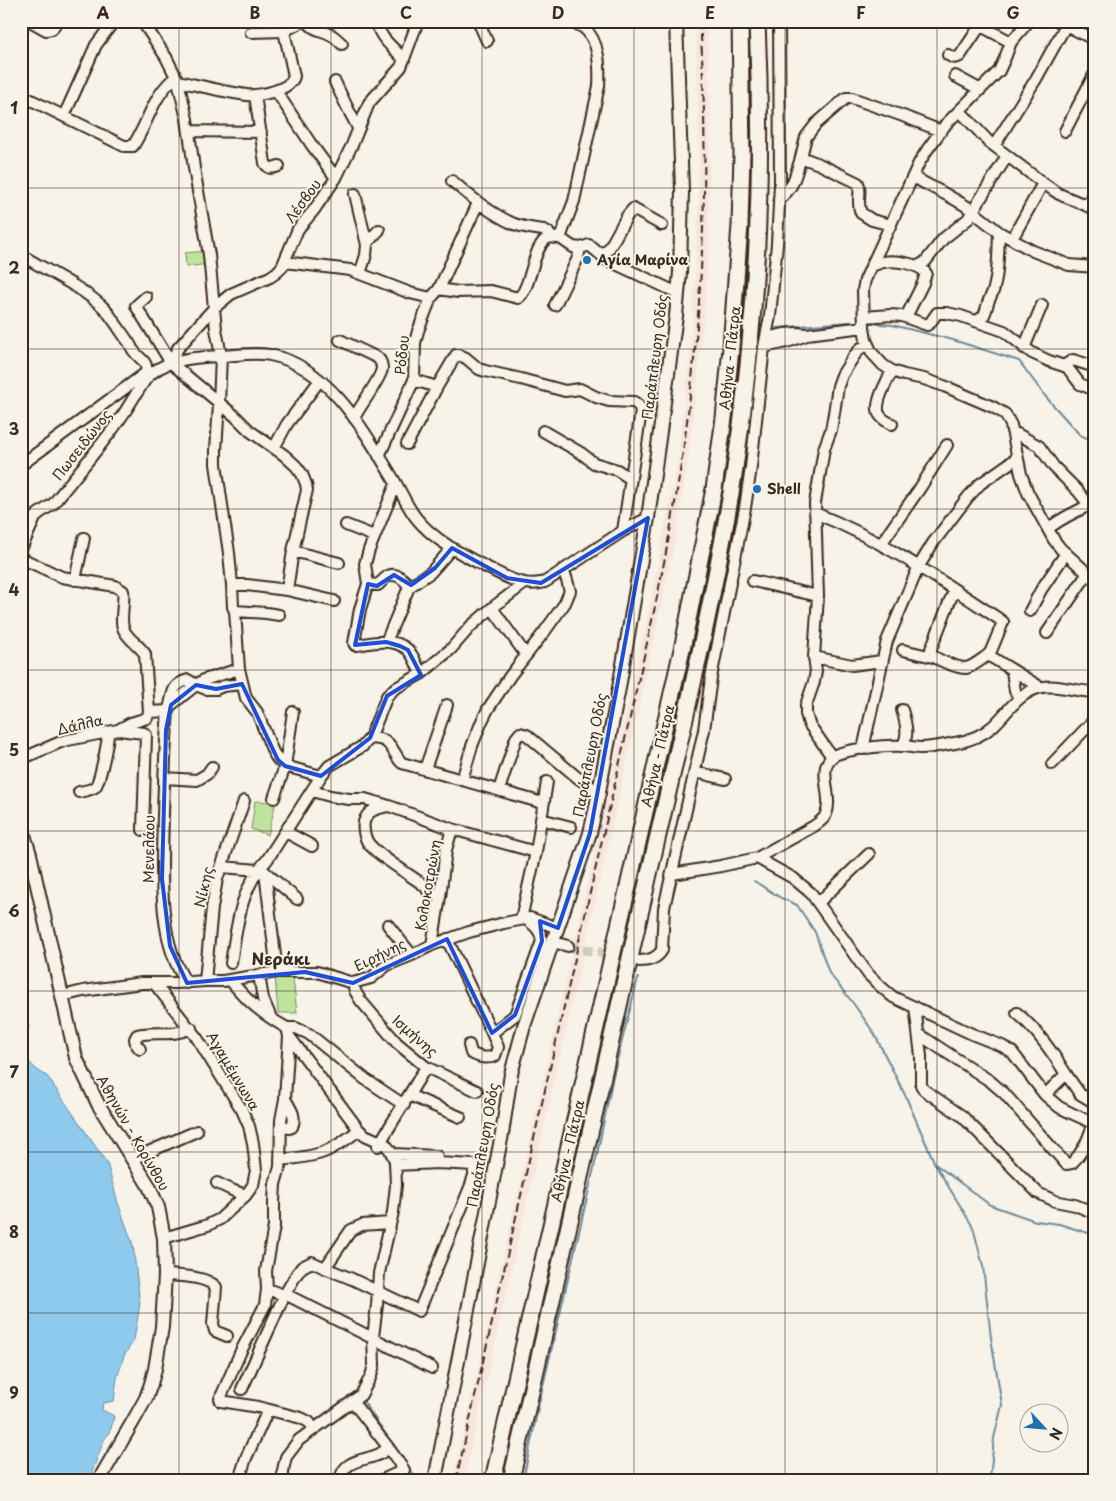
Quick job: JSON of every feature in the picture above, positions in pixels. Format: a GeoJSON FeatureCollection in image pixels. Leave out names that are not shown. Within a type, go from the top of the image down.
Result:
{"type":"FeatureCollection","features":[{"type":"Feature","properties":{"kind":"highway","name":"Αθήνα - Πάτρα"},"geometry":{"type":"LineString","coordinates":[[493,1480],[681,654],[701,558],[716,472],[732,339],[740,225],[742,154],[740,21]]}},
{"type":"Feature","properties":{"kind":"highway","name":"Αθήνα - Πάτρα"},"geometry":{"type":"LineString","coordinates":[[511,1480],[700,649],[731,491],[744,394],[758,225],[760,154],[757,21]]}},
{"type":"Feature","properties":{"kind":"main road","name":"Παράπλευρη Οδός"},"geometry":{"type":"LineString","coordinates":[[435,1480],[502,1134],[511,1074],[524,1026],[590,833],[600,793],[648,518],[678,293],[682,230],[676,21]]}},
{"type":"Feature","properties":{"kind":"main road","name":"Αθηνών - Κορίνθου"},"geometry":{"type":"LineString","coordinates":[[21,824],[30,854],[71,1040],[81,1071],[98,1104],[148,1186],[158,1207],[164,1238],[165,1274],[161,1334],[151,1384],[135,1418],[98,1480]]}},
{"type":"Feature","properties":{"kind":"street"},"geometry":{"type":"LineString","coordinates":[[30,21],[46,30],[52,29],[57,21]]}},
{"type":"Feature","properties":{"kind":"street"},"geometry":{"type":"LineString","coordinates":[[64,116],[96,45],[114,21]]}},
{"type":"Feature","properties":{"kind":"street"},"geometry":{"type":"LineString","coordinates":[[142,21],[166,57],[178,81],[189,131],[209,255],[221,356],[216,464],[229,553],[242,684],[246,698],[257,712],[272,752],[278,760],[285,766],[321,776]]}},
{"type":"Feature","properties":{"kind":"street"},"geometry":{"type":"LineString","coordinates":[[250,32],[284,31],[303,21]]}},
{"type":"Feature","properties":{"kind":"street"},"geometry":{"type":"LineString","coordinates":[[307,21],[315,29],[333,36],[342,44]]}},
{"type":"Feature","properties":{"kind":"street"},"geometry":{"type":"LineString","coordinates":[[376,21],[386,42],[404,60]]}},
{"type":"Feature","properties":{"kind":"street","name":"Λέσβου"},"geometry":{"type":"LineString","coordinates":[[285,262],[298,228],[314,210],[336,178],[369,103],[396,74],[404,60],[418,21]]}},
{"type":"Feature","properties":{"kind":"street"},"geometry":{"type":"LineString","coordinates":[[478,21],[487,41]]}},
{"type":"Feature","properties":{"kind":"street"},"geometry":{"type":"LineString","coordinates":[[556,238],[574,202],[599,86],[600,72],[594,44],[589,33],[583,27],[565,21]]}},
{"type":"Feature","properties":{"kind":"street"},"geometry":{"type":"LineString","coordinates":[[639,961],[650,960],[662,950],[664,908],[706,720],[710,678],[745,508],[765,342],[770,316],[777,244],[780,21]]}},
{"type":"Feature","properties":{"kind":"street"},"geometry":{"type":"LineString","coordinates":[[1029,21],[1011,42],[999,71],[940,131],[923,157],[871,266],[864,285],[864,322],[868,345],[883,365],[904,376],[924,379],[994,407],[1005,414],[1010,420],[1017,458],[1025,486],[1054,540],[1091,577],[1047,633]]}},
{"type":"Feature","properties":{"kind":"street"},"geometry":{"type":"LineString","coordinates":[[994,146],[1036,79],[1062,23],[1095,40]]}},
{"type":"Feature","properties":{"kind":"street"},"geometry":{"type":"LineString","coordinates":[[948,55],[952,58],[960,56],[976,24],[1011,42]]}},
{"type":"Feature","properties":{"kind":"street"},"geometry":{"type":"LineString","coordinates":[[21,96],[124,146],[133,146],[162,91],[171,81],[247,95],[276,91],[289,85],[294,76],[284,31]]}},
{"type":"Feature","properties":{"kind":"street"},"geometry":{"type":"LineString","coordinates":[[1065,131],[1092,86],[1095,73]]}},
{"type":"Feature","properties":{"kind":"street"},"geometry":{"type":"LineString","coordinates":[[955,76],[980,90]]}},
{"type":"Feature","properties":{"kind":"street"},"geometry":{"type":"LineString","coordinates":[[335,82],[358,128]]}},
{"type":"Feature","properties":{"kind":"street"},"geometry":{"type":"LineString","coordinates":[[276,91],[319,156],[336,178]]}},
{"type":"Feature","properties":{"kind":"street"},"geometry":{"type":"LineString","coordinates":[[255,95],[265,163],[270,169],[279,166]]}},
{"type":"Feature","properties":{"kind":"street"},"geometry":{"type":"LineString","coordinates":[[779,199],[792,186],[806,136],[816,124],[846,98],[852,98],[940,131]]}},
{"type":"Feature","properties":{"kind":"street"},"geometry":{"type":"LineString","coordinates":[[960,110],[994,146],[1059,194],[1091,207],[1095,190]]}},
{"type":"Feature","properties":{"kind":"street"},"geometry":{"type":"LineString","coordinates":[[189,131],[260,132]]}},
{"type":"Feature","properties":{"kind":"street"},"geometry":{"type":"LineString","coordinates":[[918,266],[925,262],[944,239],[968,219],[1007,156]]}},
{"type":"Feature","properties":{"kind":"street"},"geometry":{"type":"LineString","coordinates":[[800,161],[806,159],[858,183],[860,187],[858,203],[861,213],[872,220],[891,225]]}},
{"type":"Feature","properties":{"kind":"street"},"geometry":{"type":"LineString","coordinates":[[913,177],[947,195],[999,232],[1033,251],[1069,265],[1095,267]]}},
{"type":"Feature","properties":{"kind":"street"},"geometry":{"type":"LineString","coordinates":[[452,181],[478,203],[514,224],[544,230],[573,247],[578,248],[589,245],[608,260],[678,293]]}},
{"type":"Feature","properties":{"kind":"street"},"geometry":{"type":"LineString","coordinates":[[1012,239],[1043,183]]}},
{"type":"Feature","properties":{"kind":"street"},"geometry":{"type":"LineString","coordinates":[[355,194],[367,243],[366,255],[360,274]]}},
{"type":"Feature","properties":{"kind":"street","name":"Ρόδου"},"geometry":{"type":"LineString","coordinates":[[379,456],[414,380],[417,337],[431,298],[439,289],[478,203]]}},
{"type":"Feature","properties":{"kind":"street"},"geometry":{"type":"LineString","coordinates":[[599,253],[607,251],[632,209],[662,225]]}},
{"type":"Feature","properties":{"kind":"street"},"geometry":{"type":"LineString","coordinates":[[367,243],[379,230]]}},
{"type":"Feature","properties":{"kind":"street"},"geometry":{"type":"LineString","coordinates":[[975,321],[980,320],[988,310],[988,301],[994,288],[999,232]]}},
{"type":"Feature","properties":{"kind":"street"},"geometry":{"type":"LineString","coordinates":[[439,289],[458,292],[491,291],[518,298],[524,294],[542,243],[546,239],[556,238]]}},
{"type":"Feature","properties":{"kind":"street"},"geometry":{"type":"LineString","coordinates":[[555,305],[578,258],[578,248]]}},
{"type":"Feature","properties":{"kind":"street"},"geometry":{"type":"LineString","coordinates":[[21,255],[94,300],[115,321],[133,351],[146,363],[146,376],[21,464]]}},
{"type":"Feature","properties":{"kind":"street"},"geometry":{"type":"LineString","coordinates":[[172,363],[178,348],[214,308],[231,294],[276,273],[285,262],[350,270],[410,293],[431,298]]}},
{"type":"Feature","properties":{"kind":"street"},"geometry":{"type":"LineString","coordinates":[[871,266],[883,262],[893,262],[918,266],[926,273],[906,317]]}},
{"type":"Feature","properties":{"kind":"street"},"geometry":{"type":"LineString","coordinates":[[146,297],[136,306],[172,363],[250,431],[296,466],[306,484],[305,500],[292,551],[287,590]]}},
{"type":"Feature","properties":{"kind":"street"},"geometry":{"type":"LineString","coordinates":[[1024,348],[1042,305]]}},
{"type":"Feature","properties":{"kind":"street"},"geometry":{"type":"LineString","coordinates":[[765,342],[790,333],[807,334],[891,315],[906,317],[927,325],[941,312],[954,314],[1004,330],[1024,348],[1039,358],[1069,368],[1080,384],[1095,390]]}},
{"type":"Feature","properties":{"kind":"street"},"geometry":{"type":"LineString","coordinates":[[340,340],[378,358],[381,362],[382,368],[379,376],[354,418]]}},
{"type":"Feature","properties":{"kind":"street"},"geometry":{"type":"LineString","coordinates":[[832,757],[809,724],[806,714],[806,705],[816,675],[814,657],[818,596],[815,513],[824,449],[831,430],[838,386],[842,375],[854,356],[861,348],[868,345]]}},
{"type":"Feature","properties":{"kind":"street","name":"Πωσειδώνος"},"geometry":{"type":"LineString","coordinates":[[22,546],[34,518],[53,504],[74,479],[113,428],[146,376],[172,363],[221,356],[258,354],[271,355],[296,364],[320,380],[347,408],[379,456],[410,510],[436,537],[452,548],[507,578],[525,583]]}},
{"type":"Feature","properties":{"kind":"street"},"geometry":{"type":"LineString","coordinates":[[407,444],[456,355],[466,358],[485,371],[565,392],[580,389],[610,401],[634,402],[641,411],[623,531]]}},
{"type":"Feature","properties":{"kind":"street"},"geometry":{"type":"LineString","coordinates":[[1065,366],[1073,360],[1095,366]]}},
{"type":"Feature","properties":{"kind":"street"},"geometry":{"type":"LineString","coordinates":[[892,371],[880,399],[878,410],[883,420],[892,424]]}},
{"type":"Feature","properties":{"kind":"street"},"geometry":{"type":"LineString","coordinates":[[274,448],[287,424],[320,380]]}},
{"type":"Feature","properties":{"kind":"street"},"geometry":{"type":"LineString","coordinates":[[414,380],[437,387]]}},
{"type":"Feature","properties":{"kind":"street"},"geometry":{"type":"LineString","coordinates":[[543,431],[594,463],[617,470],[631,479]]}},
{"type":"Feature","properties":{"kind":"street"},"geometry":{"type":"LineString","coordinates":[[1012,431],[1039,446],[1054,467],[1092,503],[1060,519],[1048,529]]}},
{"type":"Feature","properties":{"kind":"street"},"geometry":{"type":"LineString","coordinates":[[880,544],[920,488],[947,445]]}},
{"type":"Feature","properties":{"kind":"street"},"geometry":{"type":"LineString","coordinates":[[863,749],[887,641],[919,566],[932,544],[968,497],[980,484],[1017,458]]}},
{"type":"Feature","properties":{"kind":"street"},"geometry":{"type":"LineString","coordinates":[[396,484],[374,536],[365,564],[368,584],[360,608],[354,643],[358,645],[392,642],[408,650],[421,674]]}},
{"type":"Feature","properties":{"kind":"street"},"geometry":{"type":"LineString","coordinates":[[815,513],[880,544],[919,566],[1003,622],[991,651],[970,667],[964,668],[933,657],[903,650]]}},
{"type":"Feature","properties":{"kind":"street"},"geometry":{"type":"LineString","coordinates":[[231,963],[240,908],[245,895],[321,776],[329,766],[363,746],[370,738],[387,696],[394,689],[421,674],[451,649],[492,608],[525,583],[536,584],[545,582],[623,531],[648,518]]}},
{"type":"Feature","properties":{"kind":"street"},"geometry":{"type":"LineString","coordinates":[[346,525],[374,536]]}},
{"type":"Feature","properties":{"kind":"street"},"geometry":{"type":"LineString","coordinates":[[75,580],[84,538]]}},
{"type":"Feature","properties":{"kind":"street"},"geometry":{"type":"LineString","coordinates":[[386,642],[408,587],[435,568],[452,548]]}},
{"type":"Feature","properties":{"kind":"street"},"geometry":{"type":"LineString","coordinates":[[292,551],[339,564]]}},
{"type":"Feature","properties":{"kind":"street"},"geometry":{"type":"LineString","coordinates":[[1030,611],[1041,590],[1066,553]]}},
{"type":"Feature","properties":{"kind":"street"},"geometry":{"type":"LineString","coordinates":[[21,558],[62,577],[115,586],[123,591],[122,628],[145,654],[149,712],[147,718],[131,722],[113,731],[106,744],[98,782],[92,788],[79,792]]}},
{"type":"Feature","properties":{"kind":"street"},"geometry":{"type":"LineString","coordinates":[[462,780],[482,721],[495,698],[545,632],[568,596],[570,591],[569,584],[562,570]]}},
{"type":"Feature","properties":{"kind":"street"},"geometry":{"type":"LineString","coordinates":[[368,584],[378,585],[388,576],[394,575],[405,581],[408,587]]}},
{"type":"Feature","properties":{"kind":"street"},"geometry":{"type":"LineString","coordinates":[[753,581],[818,596]]}},
{"type":"Feature","properties":{"kind":"street"},"geometry":{"type":"LineString","coordinates":[[232,586],[247,585],[287,590],[334,600]]}},
{"type":"Feature","properties":{"kind":"street"},"geometry":{"type":"LineString","coordinates":[[933,657],[931,649],[954,590]]}},
{"type":"Feature","properties":{"kind":"street"},"geometry":{"type":"LineString","coordinates":[[492,608],[526,655]]}},
{"type":"Feature","properties":{"kind":"street"},"geometry":{"type":"LineString","coordinates":[[235,611],[279,615]]}},
{"type":"Feature","properties":{"kind":"street"},"geometry":{"type":"LineString","coordinates":[[988,655],[1040,687]]}},
{"type":"Feature","properties":{"kind":"street"},"geometry":{"type":"LineString","coordinates":[[814,657],[852,665],[882,661]]}},
{"type":"Feature","properties":{"kind":"street"},"geometry":{"type":"LineString","coordinates":[[196,685],[204,680],[239,668]]}},
{"type":"Feature","properties":{"kind":"street"},"geometry":{"type":"LineString","coordinates":[[1012,671],[1015,690],[1019,698]]}},
{"type":"Feature","properties":{"kind":"street","name":"Μενελάου"},"geometry":{"type":"LineString","coordinates":[[187,983],[174,959],[164,918],[162,878],[164,778],[171,695],[180,682],[188,680],[196,685]]}},
{"type":"Feature","properties":{"kind":"street"},"geometry":{"type":"LineString","coordinates":[[196,685],[206,689],[216,689],[223,686],[242,684]]}},
{"type":"Feature","properties":{"kind":"street"},"geometry":{"type":"LineString","coordinates":[[672,874],[757,858],[814,826],[825,816],[829,801],[825,772],[828,762],[832,757],[851,750],[902,746],[922,748],[957,743],[970,739],[992,726],[1028,691],[1040,687],[1051,686],[1095,692]]}},
{"type":"Feature","properties":{"kind":"street"},"geometry":{"type":"LineString","coordinates":[[425,769],[447,705]]}},
{"type":"Feature","properties":{"kind":"street"},"geometry":{"type":"LineString","coordinates":[[149,712],[169,708]]}},
{"type":"Feature","properties":{"kind":"street"},"geometry":{"type":"LineString","coordinates":[[902,710],[906,730],[905,742],[902,746]]}},
{"type":"Feature","properties":{"kind":"street"},"geometry":{"type":"LineString","coordinates":[[274,798],[285,766],[293,712]]}},
{"type":"Feature","properties":{"kind":"street"},"geometry":{"type":"LineString","coordinates":[[1052,764],[1095,719]]}},
{"type":"Feature","properties":{"kind":"street","name":"Δάλλα"},"geometry":{"type":"LineString","coordinates":[[21,759],[63,741],[113,731],[141,733],[146,736],[143,830]]}},
{"type":"Feature","properties":{"kind":"street"},"geometry":{"type":"LineString","coordinates":[[499,790],[516,738],[520,733],[527,735],[578,778],[600,793]]}},
{"type":"Feature","properties":{"kind":"street"},"geometry":{"type":"LineString","coordinates":[[370,738],[384,740],[402,763],[544,803]]}},
{"type":"Feature","properties":{"kind":"street"},"geometry":{"type":"LineString","coordinates":[[164,778],[197,780],[207,774],[212,767]]}},
{"type":"Feature","properties":{"kind":"street"},"geometry":{"type":"LineString","coordinates":[[695,772],[725,779]]}},
{"type":"Feature","properties":{"kind":"street"},"geometry":{"type":"LineString","coordinates":[[523,919],[547,782]]}},
{"type":"Feature","properties":{"kind":"street"},"geometry":{"type":"LineString","coordinates":[[312,791],[330,796],[365,799],[452,829],[536,852]]}},
{"type":"Feature","properties":{"kind":"street","name":"Νίκης"},"geometry":{"type":"LineString","coordinates":[[205,981],[212,908],[217,879],[244,802]]}},
{"type":"Feature","properties":{"kind":"street"},"geometry":{"type":"LineString","coordinates":[[389,806],[381,807],[367,815],[364,827],[367,840],[375,851],[425,886],[428,891],[440,896]]}},
{"type":"Feature","properties":{"kind":"street"},"geometry":{"type":"LineString","coordinates":[[541,818],[571,827]]}},
{"type":"Feature","properties":{"kind":"street","name":"Κολοκοτρώνη"},"geometry":{"type":"LineString","coordinates":[[432,944],[446,850],[452,829]]}},
{"type":"Feature","properties":{"kind":"street"},"geometry":{"type":"LineString","coordinates":[[286,832],[312,846]]}},
{"type":"Feature","properties":{"kind":"street"},"geometry":{"type":"LineString","coordinates":[[818,903],[869,854]]}},
{"type":"Feature","properties":{"kind":"street"},"geometry":{"type":"LineString","coordinates":[[757,858],[802,885],[818,903],[874,980],[893,996],[1012,1052],[1045,1095],[1060,1107],[1094,1122],[1091,1142],[1072,1163],[1066,1164],[1004,1093],[990,1081],[920,1035]]}},
{"type":"Feature","properties":{"kind":"street"},"geometry":{"type":"LineString","coordinates":[[222,867],[261,871],[298,898]]}},
{"type":"Feature","properties":{"kind":"street"},"geometry":{"type":"LineString","coordinates":[[261,871],[277,972]]}},
{"type":"Feature","properties":{"kind":"street"},"geometry":{"type":"LineString","coordinates":[[523,919],[533,919],[558,928]]}},
{"type":"Feature","properties":{"kind":"street"},"geometry":{"type":"LineString","coordinates":[[492,1033],[515,1015],[542,941],[542,934],[535,925],[523,919]]}},
{"type":"Feature","properties":{"kind":"street","name":"Ειρήνης"},"geometry":{"type":"LineString","coordinates":[[62,996],[142,983],[231,981],[277,972],[317,972],[353,982],[370,978],[387,965],[412,955],[432,944],[523,919]]}},
{"type":"Feature","properties":{"kind":"street"},"geometry":{"type":"LineString","coordinates":[[388,925],[412,955]]}},
{"type":"Feature","properties":{"kind":"street"},"geometry":{"type":"LineString","coordinates":[[447,939],[498,1048],[495,1056],[491,1058],[475,1056],[471,1053],[469,1045]]}},
{"type":"Feature","properties":{"kind":"street"},"geometry":{"type":"LineString","coordinates":[[553,942],[568,946]]}},
{"type":"Feature","properties":{"kind":"street"},"geometry":{"type":"LineString","coordinates":[[259,975],[263,999],[272,1019]]}},
{"type":"Feature","properties":{"kind":"street"},"geometry":{"type":"LineString","coordinates":[[231,981],[252,1005],[288,1032],[359,1130],[379,1144],[385,1144],[393,1154],[395,1165],[396,1185],[379,1273],[372,1337],[373,1370],[361,1395],[299,1440],[286,1457],[283,1480]]}},
{"type":"Feature","properties":{"kind":"street","name":"Αγαμέμνωνα"},"geometry":{"type":"LineString","coordinates":[[154,982],[191,1028],[233,1094],[249,1126],[256,1170],[253,1185],[246,1195]]}},
{"type":"Feature","properties":{"kind":"street","name":"Ισμήνης"},"geometry":{"type":"LineString","coordinates":[[353,982],[355,991],[361,1001],[397,1043],[426,1067],[477,1091]]}},
{"type":"Feature","properties":{"kind":"street"},"geometry":{"type":"LineString","coordinates":[[915,1007],[920,1035],[921,1085],[924,1090],[962,1116],[1038,1193],[1055,1201],[1095,1213]]}},
{"type":"Feature","properties":{"kind":"street"},"geometry":{"type":"LineString","coordinates":[[1017,1013],[1045,1044],[1080,1094],[1095,1103]]}},
{"type":"Feature","properties":{"kind":"street"},"geometry":{"type":"LineString","coordinates":[[140,1048],[134,1039],[137,1035],[147,1033],[180,1033],[191,1028]]}},
{"type":"Feature","properties":{"kind":"street"},"geometry":{"type":"LineString","coordinates":[[288,1032],[296,1028],[309,1034],[364,1079],[404,1105]]}},
{"type":"Feature","properties":{"kind":"street"},"geometry":{"type":"LineString","coordinates":[[288,1032],[285,1099],[280,1125],[280,1160],[275,1184],[274,1226],[266,1271],[267,1289],[265,1304],[247,1338],[220,1399],[221,1401],[301,1418],[309,1422],[314,1429]]}},
{"type":"Feature","properties":{"kind":"street"},"geometry":{"type":"LineString","coordinates":[[379,1144],[426,1067]]}},
{"type":"Feature","properties":{"kind":"street"},"geometry":{"type":"LineString","coordinates":[[1045,1095],[1066,1074]]}},
{"type":"Feature","properties":{"kind":"street"},"geometry":{"type":"LineString","coordinates":[[409,1095],[460,1117]]}},
{"type":"Feature","properties":{"kind":"street"},"geometry":{"type":"LineString","coordinates":[[280,1160],[310,1157],[328,1151],[359,1130]]}},
{"type":"Feature","properties":{"kind":"street"},"geometry":{"type":"LineString","coordinates":[[132,1160],[197,1131]]}},
{"type":"Feature","properties":{"kind":"street"},"geometry":{"type":"LineString","coordinates":[[393,1154],[437,1156]]}},
{"type":"Feature","properties":{"kind":"street"},"geometry":{"type":"LineString","coordinates":[[242,1389],[285,1294],[296,1274],[309,1262],[418,1311],[459,1215],[474,1175],[474,1165],[438,1163],[395,1165]]}},
{"type":"Feature","properties":{"kind":"street"},"geometry":{"type":"LineString","coordinates":[[164,1238],[215,1222],[246,1195],[217,1183]]}},
{"type":"Feature","properties":{"kind":"street"},"geometry":{"type":"LineString","coordinates":[[325,1268],[351,1230],[362,1225],[390,1223]]}},
{"type":"Feature","properties":{"kind":"street"},"geometry":{"type":"LineString","coordinates":[[165,1274],[203,1279],[214,1284],[216,1286],[213,1324],[215,1330],[227,1336]]}},
{"type":"Feature","properties":{"kind":"street"},"geometry":{"type":"LineString","coordinates":[[267,1289],[285,1294],[345,1326],[372,1337],[432,1368]]}},
{"type":"Feature","properties":{"kind":"street"},"geometry":{"type":"LineString","coordinates":[[352,1401],[404,1470],[382,1480]]}},
{"type":"Feature","properties":{"kind":"street"},"geometry":{"type":"LineString","coordinates":[[239,1480],[246,1458],[268,1410]]}},
{"type":"Feature","properties":{"kind":"street"},"geometry":{"type":"LineString","coordinates":[[340,1480],[341,1474],[352,1463],[385,1452],[388,1447]]}},
{"type":"Feature","properties":{"kind":"highlighted area"},"geometry":{"type":"Polygon","coordinates":[[[648,518],[590,833],[558,928],[540,921],[542,941],[515,1015],[492,1033],[447,939],[353,983],[305,972],[187,983],[170,946],[162,879],[166,730],[171,705],[196,685],[216,689],[242,684],[278,760],[285,766],[321,776],[370,738],[387,696],[421,675],[408,650],[400,646],[386,642],[355,645],[368,584],[377,586],[394,575],[411,585],[435,568],[452,548],[507,578],[541,583],[648,518]]]}},
{"type":"Feature","properties":{"kind":"shaded area"},"geometry":{"type":"Polygon","coordinates":[[[695,21],[707,21],[710,97],[709,239],[705,308],[698,374],[689,453],[676,537],[464,1480],[453,1480],[648,615],[678,458],[691,343],[699,206],[695,21]]]}},
{"type":"Feature","properties":{"kind":"green space"},"geometry":{"type":"Polygon","coordinates":[[[746,21],[750,21],[751,225],[738,384],[724,490],[689,665],[504,1480],[500,1480],[732,402],[745,260],[746,21]]]}},
{"type":"Feature","properties":{"kind":"green space"},"geometry":{"type":"Polygon","coordinates":[[[207,251],[208,264],[186,267],[185,253],[207,251]]]}},
{"type":"Feature","properties":{"kind":"green space"},"geometry":{"type":"Polygon","coordinates":[[[255,801],[273,802],[275,806],[268,835],[251,829],[255,801]]]}},
{"type":"Feature","properties":{"kind":"green space"},"geometry":{"type":"Polygon","coordinates":[[[275,977],[293,977],[297,1013],[278,1013],[275,977]]]}},
{"type":"Feature","properties":{"kind":"water"},"geometry":{"type":"Polygon","coordinates":[[[21,1010],[29,1026],[25,1042],[26,1055],[33,1066],[47,1076],[107,1163],[118,1203],[133,1245],[140,1304],[134,1340],[124,1356],[117,1378],[114,1401],[103,1403],[102,1410],[114,1416],[111,1429],[104,1440],[89,1480],[21,1480],[21,1010]]]}},
{"type":"Feature","properties":{"kind":"waterway"},"geometry":{"type":"LineString","coordinates":[[776,328],[848,322],[861,323]]}},
{"type":"Feature","properties":{"kind":"waterway"},"geometry":{"type":"LineString","coordinates":[[869,323],[892,325],[953,340],[1019,361],[1045,396],[1080,435],[1095,442]]}},
{"type":"Feature","properties":{"kind":"waterway"},"geometry":{"type":"LineString","coordinates":[[754,881],[781,898],[797,905],[815,932],[829,973],[874,1033],[906,1097],[935,1164],[990,1205],[1036,1221],[1059,1224],[1095,1235]]}},
{"type":"Feature","properties":{"kind":"waterway"},"geometry":{"type":"LineString","coordinates":[[523,1480],[614,1072],[638,978]]}},
{"type":"Feature","properties":{"kind":"waterway"},"geometry":{"type":"LineString","coordinates":[[936,1166],[973,1227],[983,1266],[991,1338],[1002,1405],[994,1438],[990,1480]]}},
{"type":"Feature","properties":{"kind":"waterway"},"geometry":{"type":"LineString","coordinates":[[363,1401],[417,1480]]}},
{"type":"Feature","properties":{"kind":"tunnel"},"geometry":{"type":"LineString","coordinates":[[568,946],[636,960]]}},
{"type":"Feature","properties":{"kind":"railway"},"geometry":{"type":"LineString","coordinates":[[456,1480],[647,643],[674,509],[691,388],[701,266],[704,143],[700,21]]}},
{"type":"Feature","properties":{"kind":"place","name":"Αγία Μαρίνα"},"geometry":{"type":"Point","coordinates":[587,260]}},
{"type":"Feature","properties":{"kind":"place","name":"Shell"},"geometry":{"type":"Point","coordinates":[757,489]}},
{"type":"Feature","properties":{"kind":"district","name":"Νεράκι"},"geometry":{"type":"Point","coordinates":[281,959]}}]}
